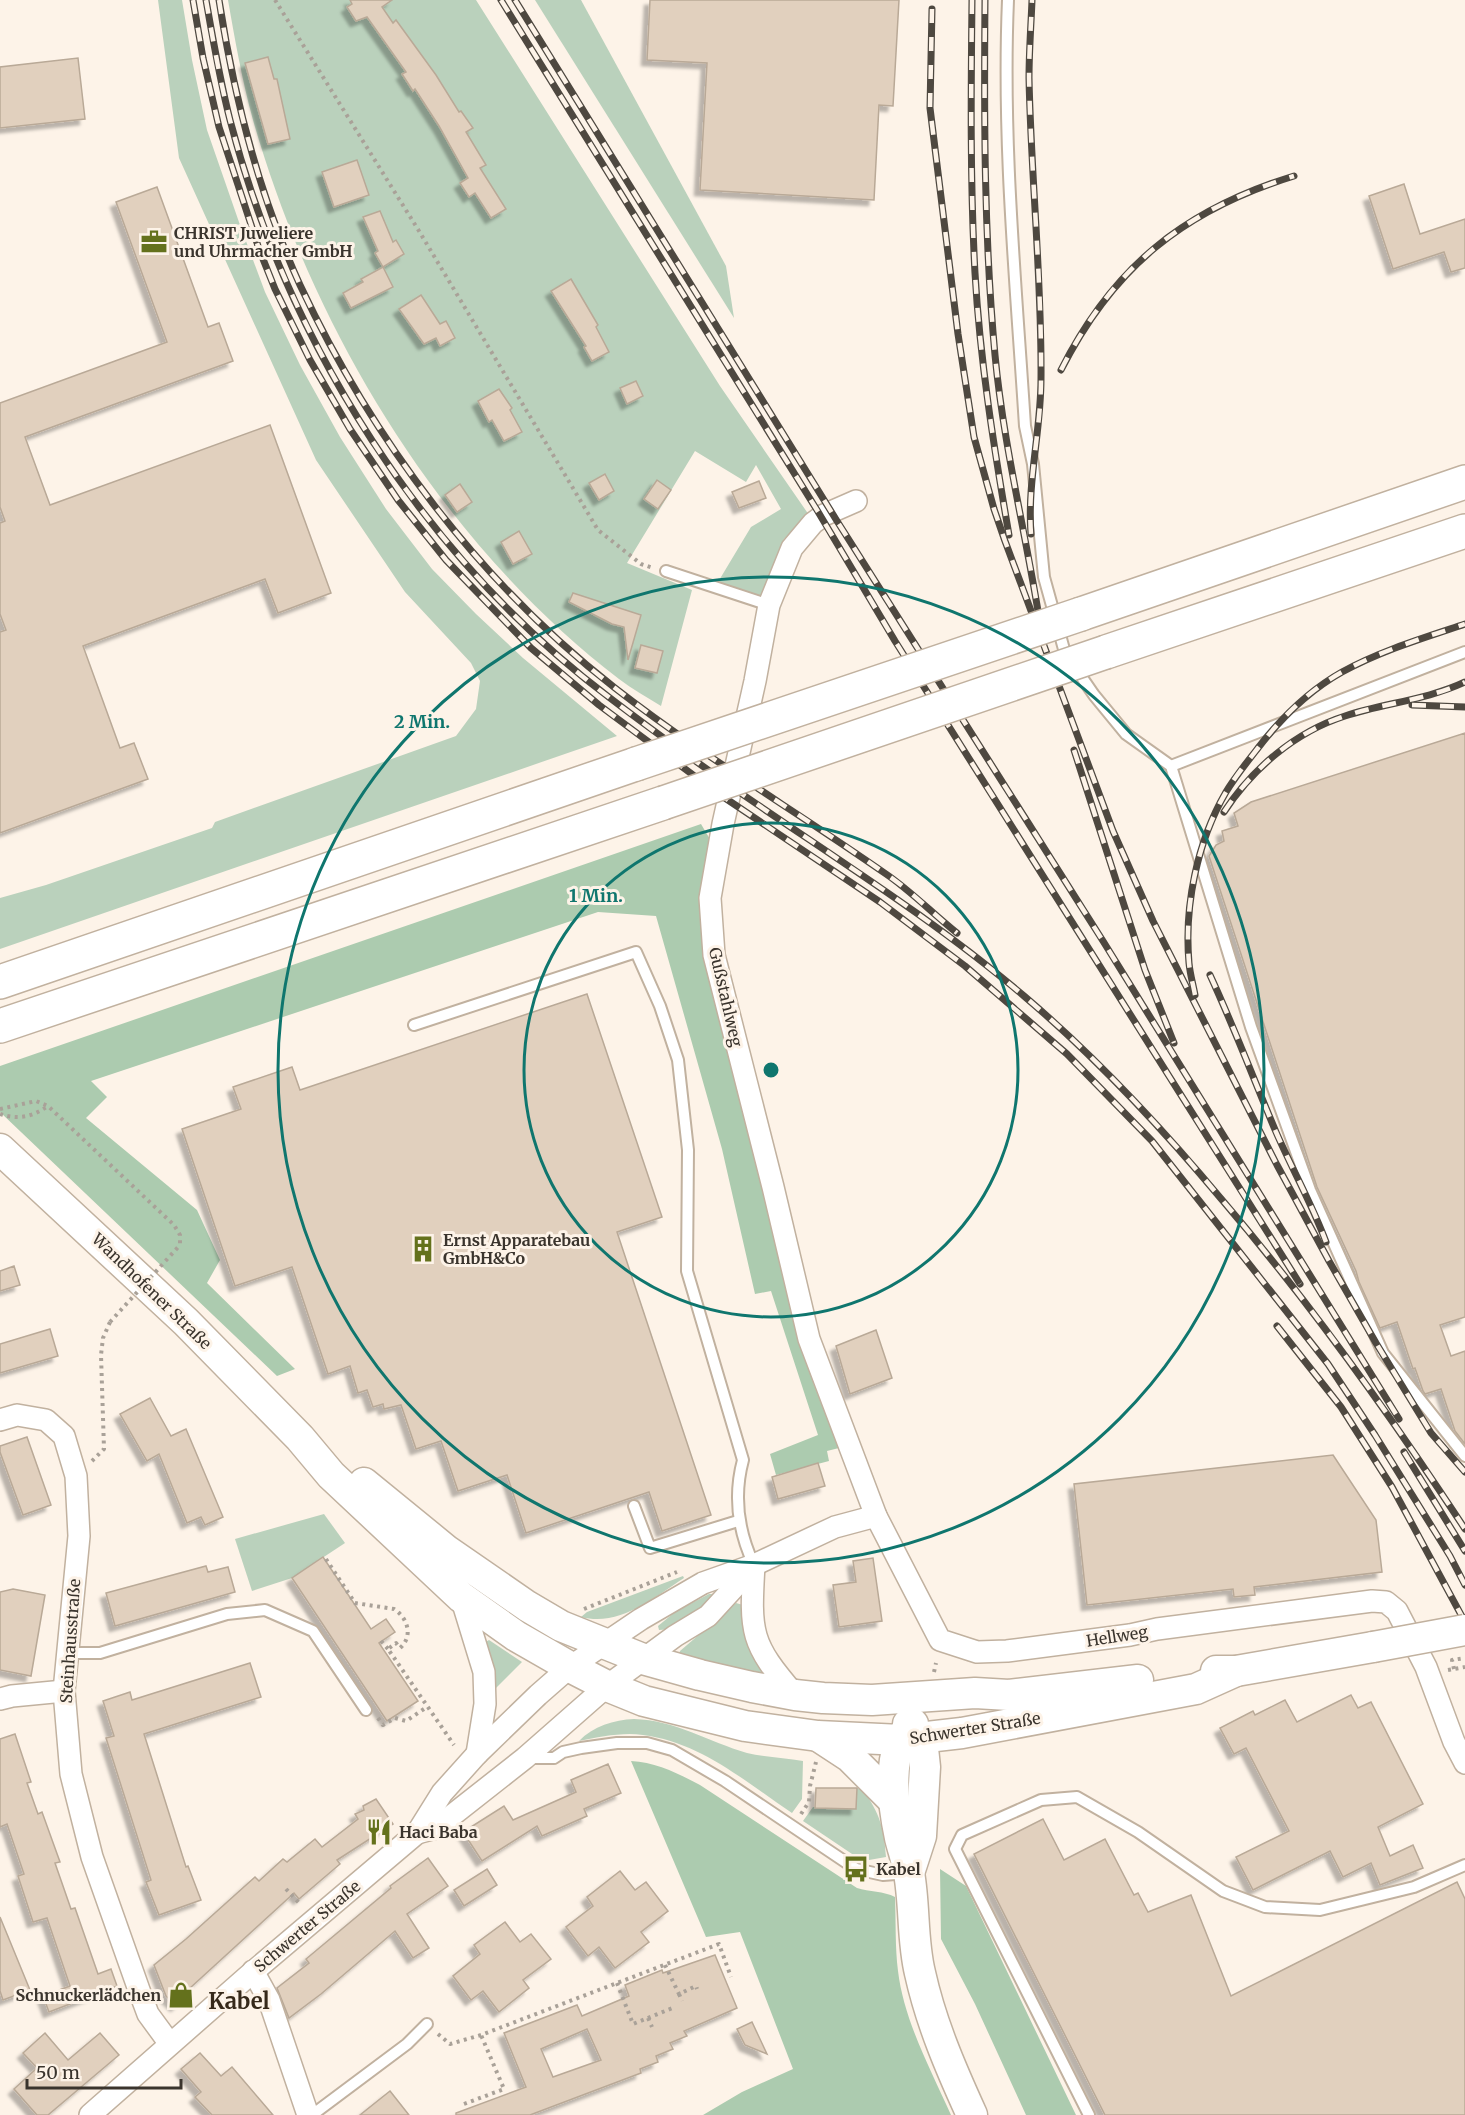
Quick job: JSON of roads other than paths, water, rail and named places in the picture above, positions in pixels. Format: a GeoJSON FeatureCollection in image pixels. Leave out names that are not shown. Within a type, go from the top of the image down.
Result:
{"type":"FeatureCollection","features":[{"type":"Feature","properties":{"kind":"highway"},"geometry":{"type":"LineString","coordinates":[[0,982],[1465,482]]}},
{"type":"Feature","properties":{"kind":"highway"},"geometry":{"type":"LineString","coordinates":[[0,1026],[1465,531]]}},
{"type":"Feature","properties":{"kind":"main road","name":"Wandhofener Straße"},"geometry":{"type":"LineString","coordinates":[[0,1149],[186,1322],[300,1438],[331,1475],[462,1598],[516,1636],[607,1686]]}},
{"type":"Feature","properties":{"kind":"main road","name":"Wandhofener Straße"},"geometry":{"type":"LineString","coordinates":[[300,1438],[343,1466],[446,1550],[527,1606],[561,1626],[604,1644]]}},
{"type":"Feature","properties":{"kind":"main road","name":"Schwerter Straße"},"geometry":{"type":"LineString","coordinates":[[604,1644],[643,1659],[742,1685],[823,1698],[885,1700],[975,1693],[1010,1695],[1071,1689],[1194,1671],[1236,1671],[1465,1630]]}},
{"type":"Feature","properties":{"kind":"main road","name":"Schwerter Straße"},"geometry":{"type":"LineString","coordinates":[[607,1686],[644,1701],[705,1718],[778,1732],[817,1749],[1196,1689],[1236,1671]]}},
{"type":"Feature","properties":{"kind":"main road"},"geometry":{"type":"LineString","coordinates":[[972,2115],[945,2056],[919,1972],[909,1873],[894,1801],[894,1767],[923,1717],[1010,1695]]}},
{"type":"Feature","properties":{"kind":"main road"},"geometry":{"type":"LineString","coordinates":[[885,1700],[911,1735],[925,1767],[921,1836],[909,1873]]}},
{"type":"Feature","properties":{"kind":"main road"},"geometry":{"type":"LineString","coordinates":[[817,1749],[850,1757],[894,1801]]}},
{"type":"Feature","properties":{"kind":"street","name":"Gußstahlweg"},"geometry":{"type":"LineString","coordinates":[[856,501],[824,515],[792,548],[769,605],[755,681],[723,824],[710,898],[714,955],[809,1339],[876,1516]]}},
{"type":"Feature","properties":{"kind":"street","name":"Steinhausstraße"},"geometry":{"type":"LineString","coordinates":[[0,1420],[17,1415],[46,1420],[63,1436],[76,1476],[79,1536],[63,1691],[71,1774],[92,1857],[148,2014],[170,2044]]}},
{"type":"Feature","properties":{"kind":"street"},"geometry":{"type":"LineString","coordinates":[[604,1644],[703,1583],[754,1565],[836,1527],[876,1516]]}},
{"type":"Feature","properties":{"kind":"street","name":"Hellweg"},"geometry":{"type":"LineString","coordinates":[[876,1516],[940,1640],[977,1652],[1007,1651],[1372,1601],[1386,1602],[1397,1611],[1426,1667],[1454,1742],[1465,1763]]}},
{"type":"Feature","properties":{"kind":"street"},"geometry":{"type":"LineString","coordinates":[[643,1659],[708,1616],[754,1565]]}},
{"type":"Feature","properties":{"kind":"street"},"geometry":{"type":"LineString","coordinates":[[754,1565],[752,1616],[754,1631],[764,1656],[795,1695]]}},
{"type":"Feature","properties":{"kind":"street"},"geometry":{"type":"LineString","coordinates":[[462,1598],[484,1672],[485,1704],[477,1754]]}},
{"type":"Feature","properties":{"kind":"street","name":"Schwerter Straße"},"geometry":{"type":"LineString","coordinates":[[90,2115],[252,1971],[417,1833],[442,1793],[477,1754],[523,1708],[570,1667],[604,1644]]}},
{"type":"Feature","properties":{"kind":"street","name":"Schwerter Straße"},"geometry":{"type":"LineString","coordinates":[[417,1833],[436,1828],[525,1758],[607,1686],[643,1659]]}},
{"type":"Feature","properties":{"kind":"street"},"geometry":{"type":"LineString","coordinates":[[0,1699],[63,1691]]}},
{"type":"Feature","properties":{"kind":"street"},"geometry":{"type":"LineString","coordinates":[[252,1971],[269,2000],[310,2115]]}},
{"type":"Feature","properties":{"kind":"lane"},"geometry":{"type":"LineString","coordinates":[[1008,0],[1006,136],[1025,426],[1033,464],[1044,577],[1065,653],[1094,695],[1126,734],[1171,766],[1251,1027],[1310,1190],[1383,1353],[1465,1456]]}},
{"type":"Feature","properties":{"kind":"lane"},"geometry":{"type":"LineString","coordinates":[[666,572],[769,605]]}},
{"type":"Feature","properties":{"kind":"lane"},"geometry":{"type":"LineString","coordinates":[[1171,766],[1465,652]]}},
{"type":"Feature","properties":{"kind":"lane"},"geometry":{"type":"LineString","coordinates":[[414,1025],[636,952],[660,1006],[678,1060],[688,1150],[687,1270],[743,1460],[738,1479],[738,1521],[744,1545],[754,1565]]}},
{"type":"Feature","properties":{"kind":"lane"},"geometry":{"type":"LineString","coordinates":[[634,1506],[650,1548],[738,1521]]}},
{"type":"Feature","properties":{"kind":"lane"},"geometry":{"type":"LineString","coordinates":[[67,1653],[100,1653],[227,1614],[265,1610],[313,1631],[366,1710]]}},
{"type":"Feature","properties":{"kind":"lane"},"geometry":{"type":"LineString","coordinates":[[525,1758],[554,1758],[563,1752],[617,1743],[647,1743],[672,1750],[725,1781],[856,1869],[883,1875],[909,1873]]}},
{"type":"Feature","properties":{"kind":"lane"},"geometry":{"type":"LineString","coordinates":[[1089,2115],[955,1849],[962,1835],[1041,1800],[1077,1797],[1138,1832],[1223,1891],[1265,1907],[1320,1910],[1414,1887],[1465,1865]]}},
{"type":"Feature","properties":{"kind":"lane"},"geometry":{"type":"LineString","coordinates":[[310,2115],[406,2044],[426,2024]]}},
{"type":"Feature","properties":{"kind":"railway"},"geometry":{"type":"LineString","coordinates":[[193,0],[203,58],[219,127],[259,249],[275,289],[310,360],[350,429],[398,500],[446,560],[531,648],[599,705],[716,792],[880,902],[965,966],[1067,1054],[1152,1141],[1328,1364],[1375,1435],[1450,1556],[1465,1585]]}},
{"type":"Feature","properties":{"kind":"railway"},"geometry":{"type":"LineString","coordinates":[[206,0],[230,120],[255,203],[288,285],[327,365],[372,441],[424,513],[481,581],[543,642],[610,698],[742,794],[886,892],[991,968],[1103,1069],[1200,1174],[1288,1280],[1379,1403],[1465,1529]]}},
{"type":"Feature","properties":{"kind":"railway"},"geometry":{"type":"LineString","coordinates":[[219,0],[240,109],[260,181],[285,251],[329,342],[361,398],[396,453],[434,505],[475,555],[519,602],[566,647],[615,688],[715,760],[886,874],[957,933]]}},
{"type":"Feature","properties":{"kind":"railway"},"geometry":{"type":"LineString","coordinates":[[501,0],[817,510],[895,641],[1300,1284]]}},
{"type":"Feature","properties":{"kind":"railway"},"geometry":{"type":"LineString","coordinates":[[515,0],[837,521],[1103,941],[1399,1419]]}},
{"type":"Feature","properties":{"kind":"railway"},"geometry":{"type":"LineString","coordinates":[[972,0],[973,239],[977,306],[993,437],[1009,535]]}},
{"type":"Feature","properties":{"kind":"railway"},"geometry":{"type":"LineString","coordinates":[[985,0],[985,133],[991,311],[1008,451],[1038,611]]}},
{"type":"Feature","properties":{"kind":"railway"},"geometry":{"type":"LineString","coordinates":[[1031,534],[1032,476],[1041,379],[1040,304],[1029,78],[1032,0]]}},
{"type":"Feature","properties":{"kind":"railway"},"geometry":{"type":"LineString","coordinates":[[932,9],[930,108],[958,334],[974,437],[1005,541],[1113,831],[1153,921],[1277,1165],[1329,1261],[1431,1433],[1465,1472]]}},
{"type":"Feature","properties":{"kind":"railway"},"geometry":{"type":"LineString","coordinates":[[1061,370],[1081,333],[1104,301],[1129,272],[1156,247],[1186,225],[1218,206],[1294,176]]}},
{"type":"Feature","properties":{"kind":"railway"},"geometry":{"type":"LineString","coordinates":[[1195,995],[1189,967],[1188,941],[1195,875],[1207,832],[1216,811],[1237,775],[1286,715],[1330,679],[1356,664],[1387,651],[1465,624]]}},
{"type":"Feature","properties":{"kind":"railway"},"geometry":{"type":"LineString","coordinates":[[1224,812],[1261,767],[1292,742],[1309,732],[1345,716],[1436,693],[1465,682]]}},
{"type":"Feature","properties":{"kind":"railway"},"geometry":{"type":"LineString","coordinates":[[1412,705],[1465,707]]}},
{"type":"Feature","properties":{"kind":"railway"},"geometry":{"type":"LineString","coordinates":[[1074,750],[1145,970],[1174,1043]]}},
{"type":"Feature","properties":{"kind":"railway"},"geometry":{"type":"LineString","coordinates":[[1210,975],[1276,1132],[1326,1242]]}},
{"type":"Feature","properties":{"kind":"railway"},"geometry":{"type":"LineString","coordinates":[[1277,1326],[1341,1407],[1392,1487],[1465,1622]]}},
{"type":"Feature","properties":{"kind":"railway"},"geometry":{"type":"LineString","coordinates":[[1404,1452],[1465,1551]]}},
{"type":"Feature","properties":{"kind":"place","name":"CHRIST Juweliere und Uhrmacher GmbH"},"geometry":{"type":"Point","coordinates":[154,242]}},
{"type":"Feature","properties":{"kind":"place","name":"Ernst Apparatebau GmbH&Co"},"geometry":{"type":"Point","coordinates":[423,1249]}},
{"type":"Feature","properties":{"kind":"place","name":"Haci Baba"},"geometry":{"type":"Point","coordinates":[379,1832]}},
{"type":"Feature","properties":{"kind":"place","name":"Kabel"},"geometry":{"type":"Point","coordinates":[856,1869]}},
{"type":"Feature","properties":{"kind":"place","name":"Schnuckerlädchen"},"geometry":{"type":"Point","coordinates":[181,1995]}},
{"type":"Feature","properties":{"kind":"district","name":"Kabel"},"geometry":{"type":"Point","coordinates":[239,2001]}}]}
